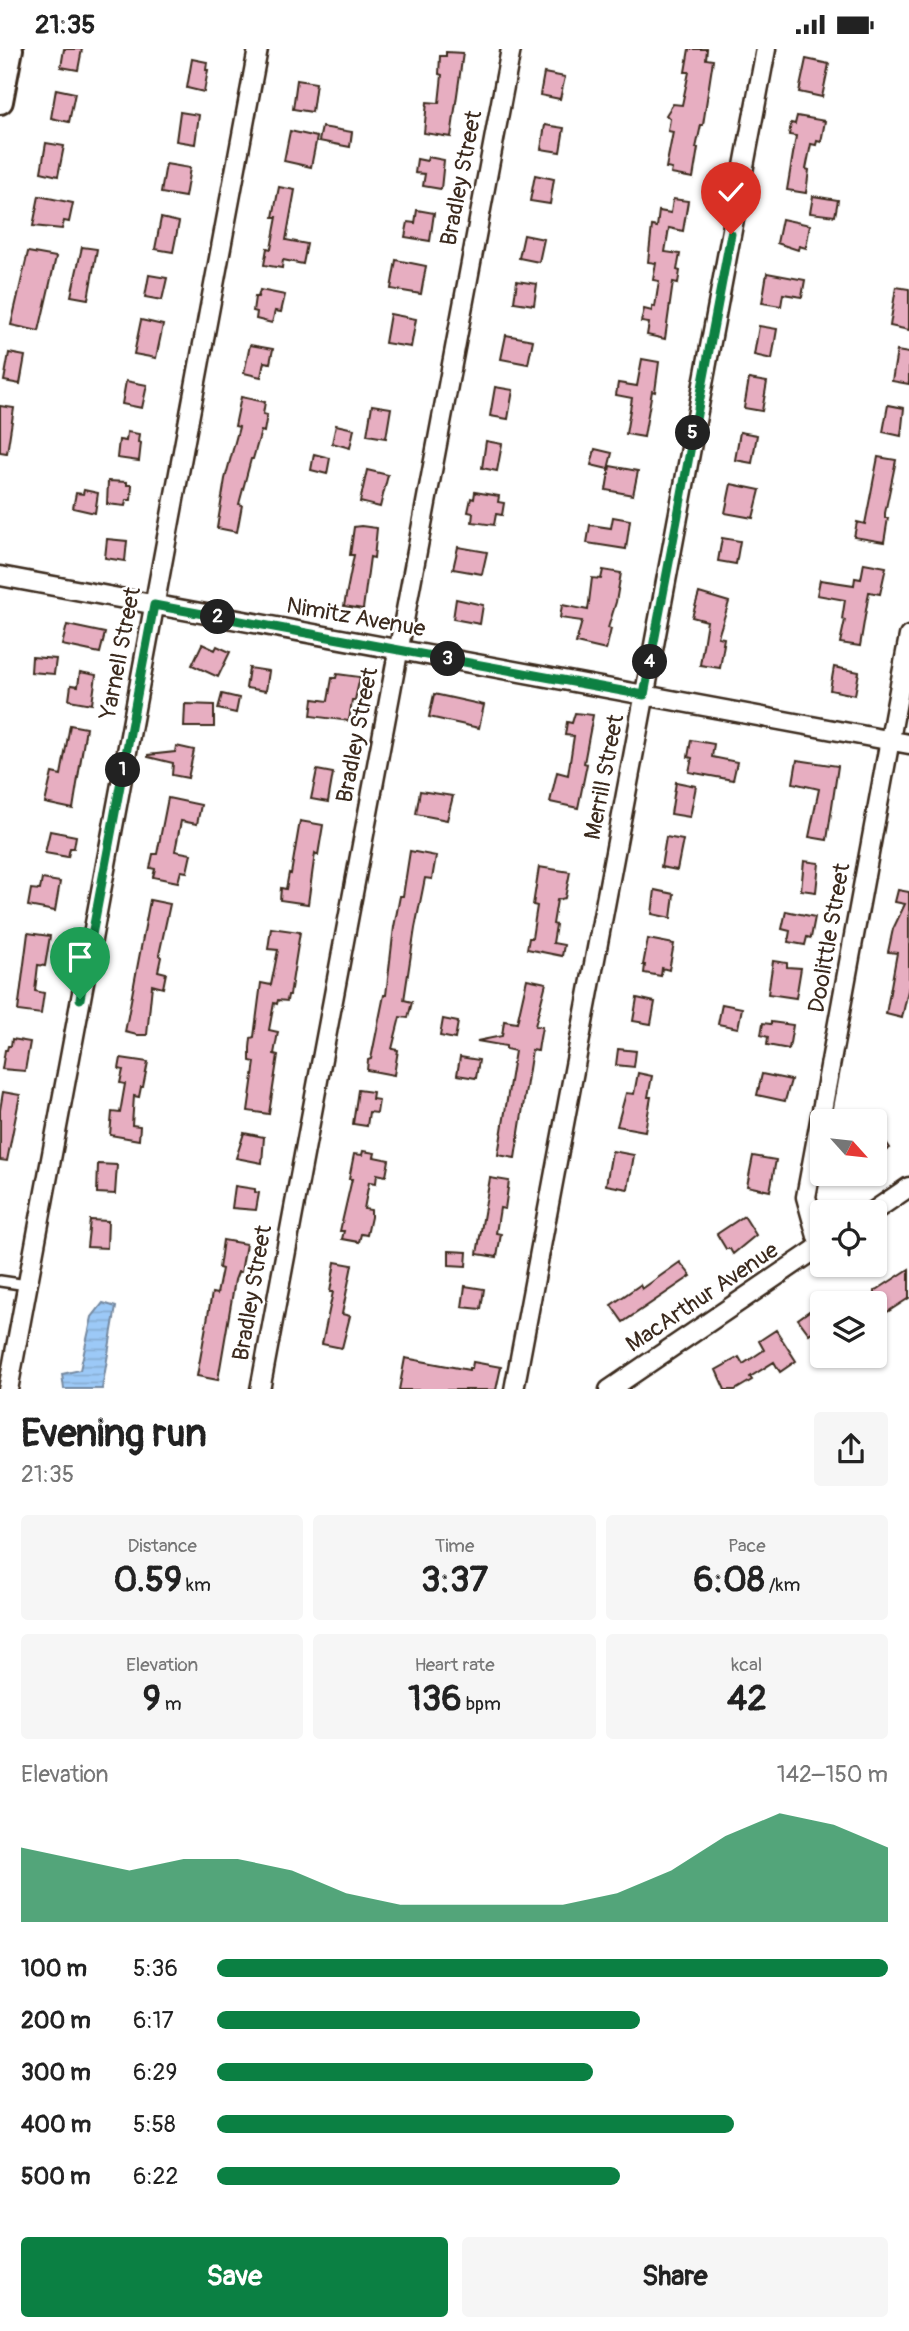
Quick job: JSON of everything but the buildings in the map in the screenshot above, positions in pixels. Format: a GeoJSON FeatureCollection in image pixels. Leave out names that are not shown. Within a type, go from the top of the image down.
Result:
{"type":"FeatureCollection","features":[{"type":"Feature","properties":{"kind":"street"},"geometry":{"type":"LineString","coordinates":[[0,101],[10,49]]}},
{"type":"Feature","properties":{"kind":"street","name":"Yarnell Street"},"geometry":{"type":"LineString","coordinates":[[8,1389],[258,49]]}},
{"type":"Feature","properties":{"kind":"street","name":"Bradley Street"},"geometry":{"type":"LineString","coordinates":[[260,1389],[511,49]]}},
{"type":"Feature","properties":{"kind":"street","name":"Merrill Street"},"geometry":{"type":"LineString","coordinates":[[514,1389],[766,49]]}},
{"type":"Feature","properties":{"kind":"street","name":"Nimitz Avenue"},"geometry":{"type":"LineString","coordinates":[[0,576],[909,744]]}},
{"type":"Feature","properties":{"kind":"street","name":"Doolittle Street"},"geometry":{"type":"LineString","coordinates":[[810,1210],[806,1197],[909,636]]}},
{"type":"Feature","properties":{"kind":"street"},"geometry":{"type":"LineString","coordinates":[[887,1202],[909,1187]]}},
{"type":"Feature","properties":{"kind":"street","name":"MacArthur Avenue"},"geometry":{"type":"LineString","coordinates":[[609,1389],[810,1253]]}},
{"type":"Feature","properties":{"kind":"lane"},"geometry":{"type":"LineString","coordinates":[[0,1283],[27,1285]]}},
{"type":"Feature","properties":{"kind":"water"},"geometry":{"type":"Polygon","coordinates":[[[103,1303],[116,1307],[102,1389],[64,1389],[62,1374],[80,1370],[92,1317],[103,1303]]]}},
{"type":"Feature","properties":{"kind":"route"},"geometry":{"type":"LineString","coordinates":[[80,999],[154,605],[644,695],[731,234]]}}]}
